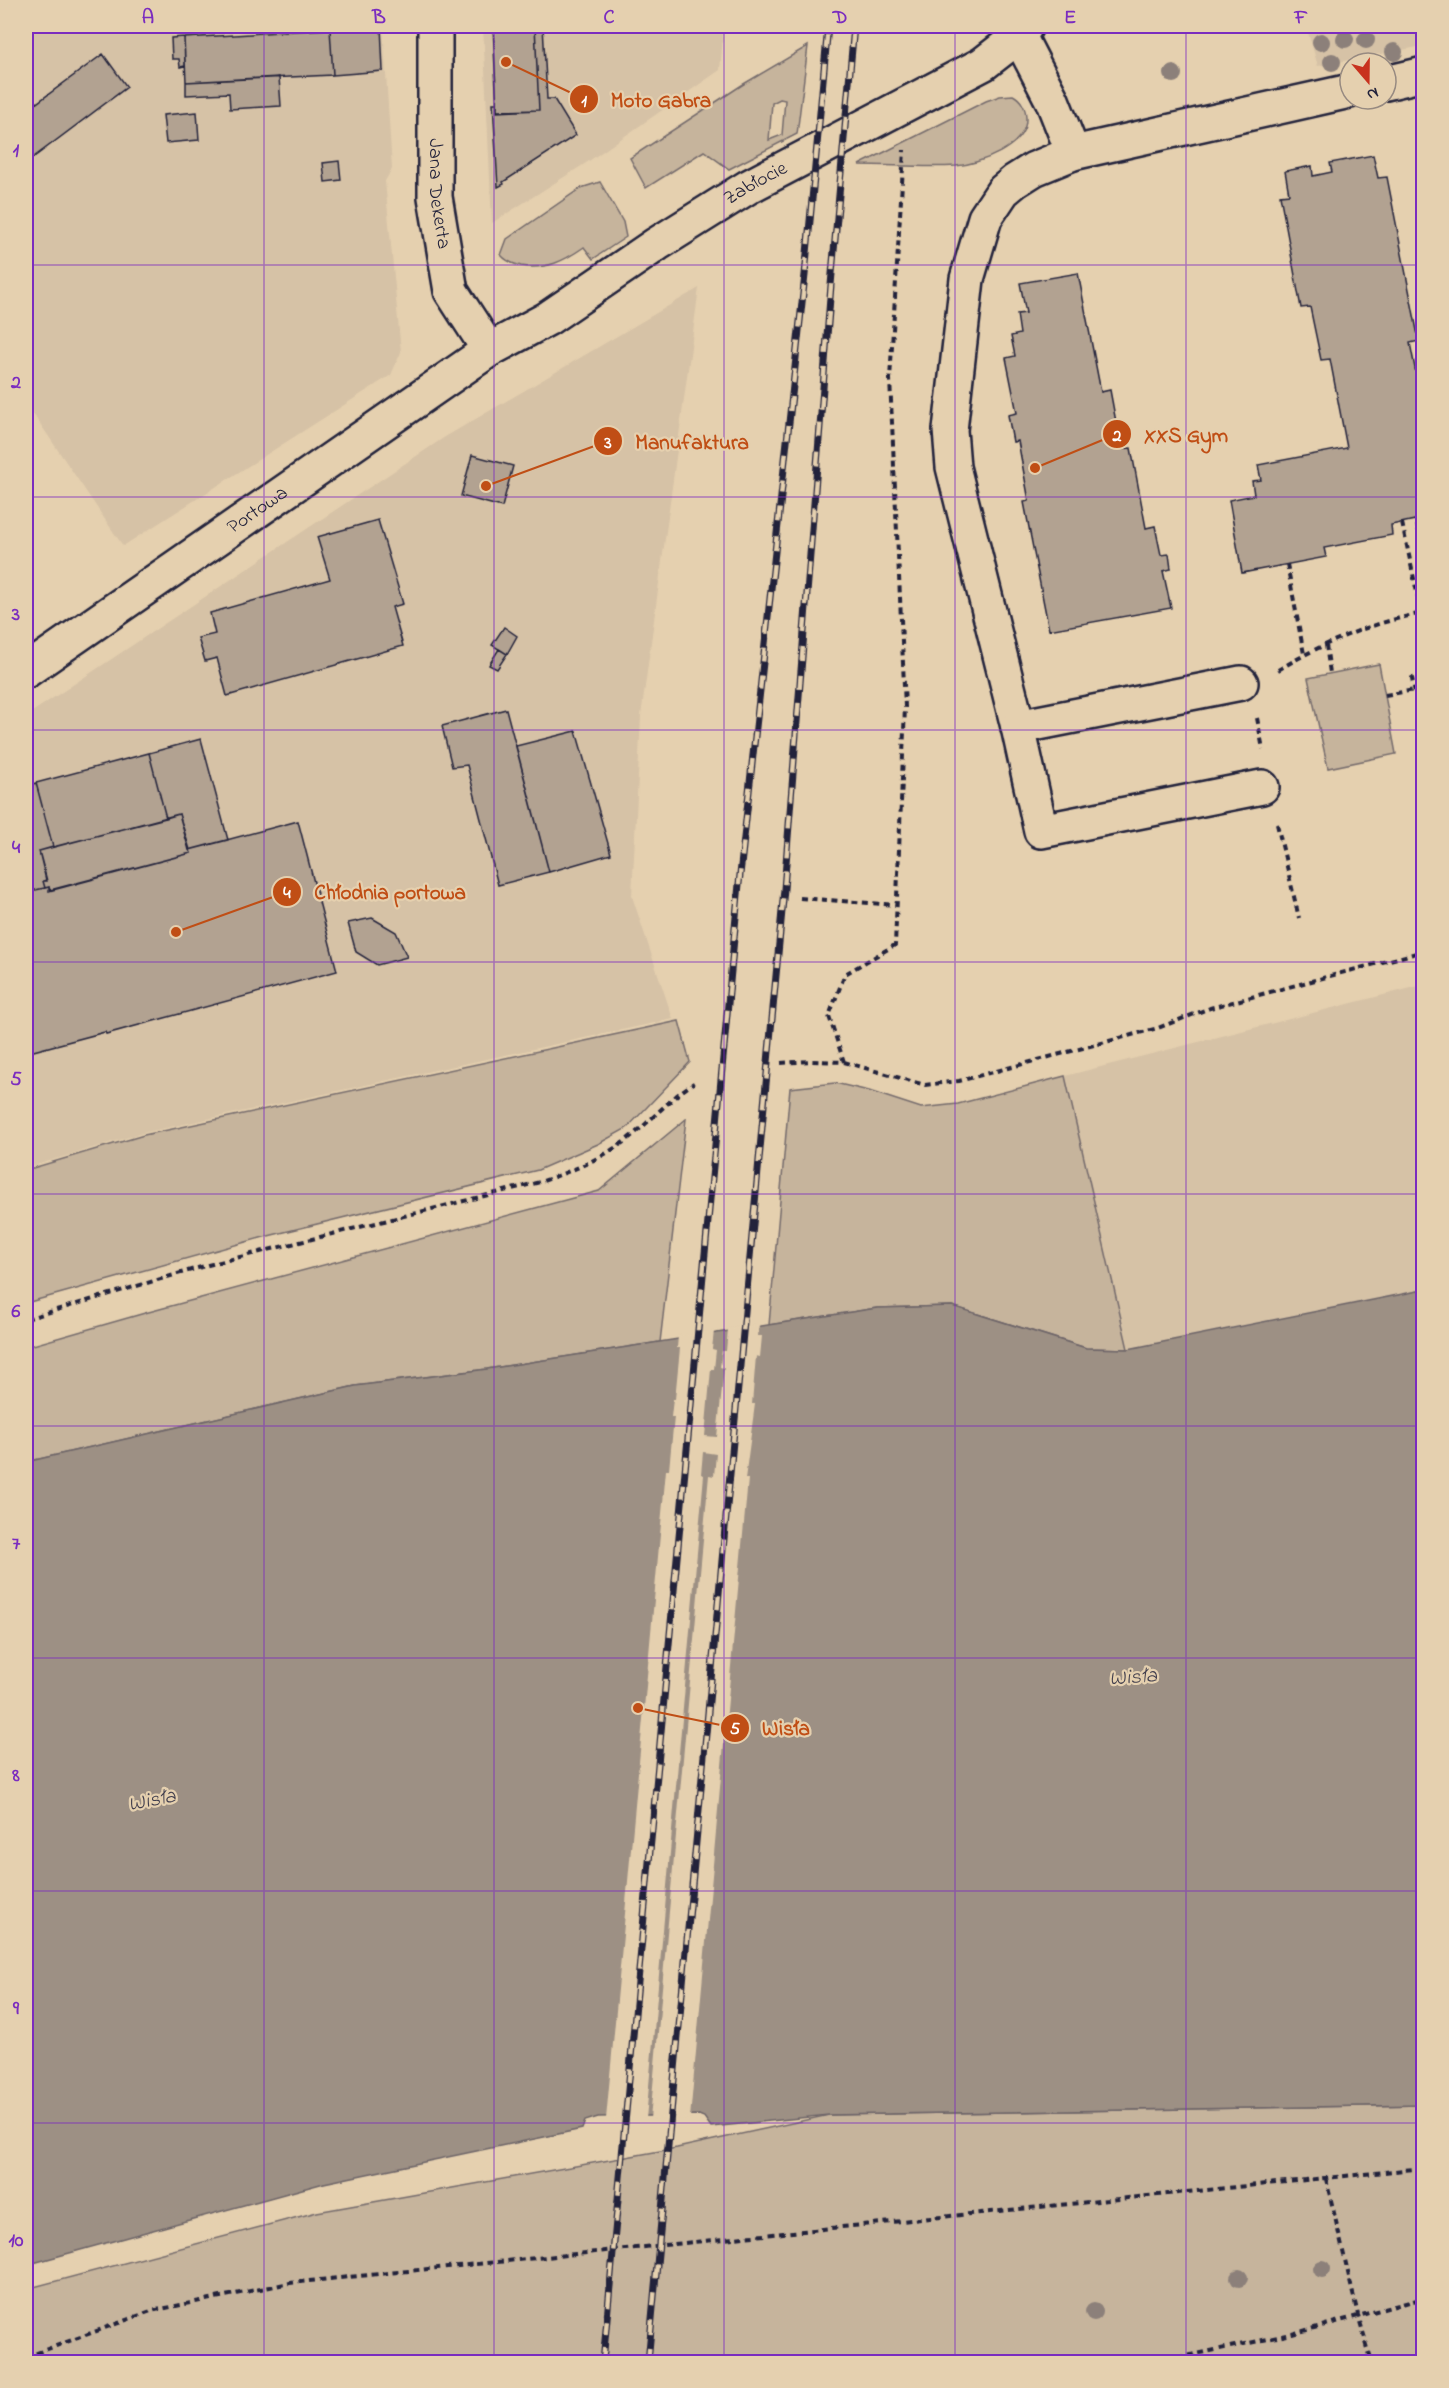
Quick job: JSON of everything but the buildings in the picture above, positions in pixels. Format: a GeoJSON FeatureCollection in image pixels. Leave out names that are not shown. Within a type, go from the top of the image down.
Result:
{"type":"FeatureCollection","features":[{"type":"Feature","properties":{"kind":"street","name":"Jana Dekerta"},"geometry":{"type":"LineString","coordinates":[[435,26],[435,197],[452,291],[489,350]]}},
{"type":"Feature","properties":{"kind":"street","name":"Zabłocie"},"geometry":{"type":"LineString","coordinates":[[489,350],[547,319],[657,244],[748,187],[983,64],[1022,31]]}},
{"type":"Feature","properties":{"kind":"street"},"geometry":{"type":"LineString","coordinates":[[1022,31],[1073,153]]}},
{"type":"Feature","properties":{"kind":"street"},"geometry":{"type":"LineString","coordinates":[[1398,79],[1424,74]]}},
{"type":"Feature","properties":{"kind":"street"},"geometry":{"type":"LineString","coordinates":[[1262,787],[1041,831],[1018,727],[953,467],[950,430],[967,279],[985,218],[1003,191],[1034,169],[1073,153],[1338,94]]}},
{"type":"Feature","properties":{"kind":"street","name":"Portowa"},"geometry":{"type":"LineString","coordinates":[[26,671],[489,350]]}},
{"type":"Feature","properties":{"kind":"street"},"geometry":{"type":"LineString","coordinates":[[1018,727],[1241,683]]}},
{"type":"Feature","properties":{"kind":"path"},"geometry":{"type":"LineString","coordinates":[[844,1062],[829,1016],[845,974],[895,945],[905,706],[890,379],[904,144]]}},
{"type":"Feature","properties":{"kind":"path"},"geometry":{"type":"LineString","coordinates":[[1402,523],[1424,625]]}},
{"type":"Feature","properties":{"kind":"path"},"geometry":{"type":"LineString","coordinates":[[1287,564],[1304,654]]}},
{"type":"Feature","properties":{"kind":"path"},"geometry":{"type":"LineString","coordinates":[[1241,683],[1267,676],[1304,654],[1380,624],[1422,613]]}},
{"type":"Feature","properties":{"kind":"path"},"geometry":{"type":"LineString","coordinates":[[1326,645],[1330,673]]}},
{"type":"Feature","properties":{"kind":"path"},"geometry":{"type":"LineString","coordinates":[[1424,676],[1412,678],[1421,720],[1424,719]]}},
{"type":"Feature","properties":{"kind":"path"},"geometry":{"type":"LineString","coordinates":[[1385,695],[1415,690]]}},
{"type":"Feature","properties":{"kind":"path"},"geometry":{"type":"LineString","coordinates":[[1280,841],[1299,918]]}},
{"type":"Feature","properties":{"kind":"path"},"geometry":{"type":"LineString","coordinates":[[800,898],[897,905]]}},
{"type":"Feature","properties":{"kind":"path"},"geometry":{"type":"LineString","coordinates":[[781,1063],[811,1060],[844,1062],[925,1085],[959,1081],[1158,1028],[1210,1008],[1424,951]]}},
{"type":"Feature","properties":{"kind":"path"},"geometry":{"type":"LineString","coordinates":[[26,1319],[208,1265],[540,1182],[586,1166],[634,1135],[676,1094],[694,1083]]}},
{"type":"Feature","properties":{"kind":"path"},"geometry":{"type":"LineString","coordinates":[[26,2357],[151,2311],[290,2283],[1424,2168]]}},
{"type":"Feature","properties":{"kind":"path"},"geometry":{"type":"LineString","coordinates":[[1326,2178],[1358,2315],[1372,2362]]}},
{"type":"Feature","properties":{"kind":"path"},"geometry":{"type":"LineString","coordinates":[[1158,2362],[1292,2334],[1424,2298]]}},
{"type":"Feature","properties":{"kind":"shaded area"},"geometry":{"type":"Polygon","coordinates":[[[26,26],[383,26],[392,169],[385,181],[401,352],[391,375],[123,546],[26,403],[26,26]]]}},
{"type":"Feature","properties":{"kind":"shaded area"},"geometry":{"type":"Polygon","coordinates":[[[483,26],[724,26],[720,70],[586,163],[492,223],[483,26]]]}},
{"type":"Feature","properties":{"kind":"shaded area"},"geometry":{"type":"Polygon","coordinates":[[[1306,26],[1423,26],[1423,46],[1397,51],[1338,51],[1338,62],[1318,66],[1306,26]]]}},
{"type":"Feature","properties":{"kind":"shaded area"},"geometry":{"type":"Polygon","coordinates":[[[808,46],[797,134],[729,169],[704,151],[646,188],[630,158],[742,85],[808,46]],[[780,99],[772,103],[769,140],[782,135],[785,100],[780,99]]]}},
{"type":"Feature","properties":{"kind":"shaded area"},"geometry":{"type":"Polygon","coordinates":[[[1013,95],[1021,101],[1024,107],[1026,118],[1024,128],[1019,137],[1010,145],[989,158],[956,166],[859,165],[986,101],[1000,96],[1013,95]]]}},
{"type":"Feature","properties":{"kind":"shaded area"},"geometry":{"type":"Polygon","coordinates":[[[600,182],[623,222],[626,237],[593,259],[584,247],[562,260],[539,267],[518,265],[507,261],[501,255],[507,239],[581,188],[600,182]]]}},
{"type":"Feature","properties":{"kind":"shaded area"},"geometry":{"type":"Polygon","coordinates":[[[699,288],[641,716],[632,896],[673,1019],[143,1133],[26,1168],[26,716],[445,437],[699,288]]]}},
{"type":"Feature","properties":{"kind":"shaded area"},"geometry":{"type":"Polygon","coordinates":[[[1379,664],[1396,754],[1328,768],[1308,678],[1379,664]]]}},
{"type":"Feature","properties":{"kind":"shaded area"},"geometry":{"type":"Polygon","coordinates":[[[1423,985],[1423,1290],[1128,1349],[1065,1076],[1423,985]]]}},
{"type":"Feature","properties":{"kind":"shaded area"},"geometry":{"type":"Polygon","coordinates":[[[679,1021],[690,1062],[627,1128],[598,1144],[538,1170],[264,1237],[26,1303],[26,1170],[144,1135],[679,1021]]]}},
{"type":"Feature","properties":{"kind":"shaded area"},"geometry":{"type":"Polygon","coordinates":[[[1065,1076],[1128,1349],[1086,1348],[952,1306],[877,1308],[769,1325],[790,1088],[835,1083],[869,1091],[921,1108],[958,1104],[1065,1076]]]}},
{"type":"Feature","properties":{"kind":"shaded area"},"geometry":{"type":"Polygon","coordinates":[[[686,1119],[660,1342],[487,1369],[355,1386],[26,1462],[26,1347],[599,1191],[686,1119]]]}},
{"type":"Feature","properties":{"kind":"shaded area"},"geometry":{"type":"Polygon","coordinates":[[[1423,2105],[1423,2362],[26,2362],[26,2289],[317,2212],[677,2148],[829,2115],[1423,2105]]]}},
{"type":"Feature","properties":{"kind":"water"},"geometry":{"type":"Polygon","coordinates":[[[1423,1290],[1423,2105],[829,2115],[711,2127],[704,2117],[699,2115],[598,2117],[585,2121],[582,2129],[324,2183],[26,2265],[26,1462],[355,1386],[487,1369],[877,1308],[952,1306],[1086,1348],[1128,1349],[1423,1290]]]}},
{"type":"Feature","properties":{"kind":"pier"},"geometry":{"type":"Polygon","coordinates":[[[759,1324],[758,1336],[762,1336],[760,1357],[756,1356],[752,1404],[755,1404],[745,1479],[748,1479],[690,2118],[650,2119],[709,1475],[714,1476],[716,1454],[703,1452],[701,1474],[704,1475],[646,2119],[606,2119],[666,1470],[669,1470],[674,1417],[671,1417],[680,1348],[677,1348],[678,1336],[714,1331],[712,1349],[716,1350],[714,1369],[711,1369],[705,1436],[717,1437],[724,1368],[720,1367],[722,1351],[726,1351],[728,1329],[759,1324]]]}},
{"type":"Feature","properties":{"kind":"railway"},"geometry":{"type":"LineString","coordinates":[[603,2362],[739,884],[805,275],[828,26]]}},
{"type":"Feature","properties":{"kind":"railway"},"geometry":{"type":"LineString","coordinates":[[648,2362],[784,889],[831,285],[854,26]]}},
{"type":"Feature","properties":{"kind":"place","name":"Moto Gabra"},"geometry":{"type":"Point","coordinates":[506,62]}},
{"type":"Feature","properties":{"kind":"place","name":"XXS Gym"},"geometry":{"type":"Point","coordinates":[1035,468]}},
{"type":"Feature","properties":{"kind":"place","name":"Manufaktura"},"geometry":{"type":"Point","coordinates":[486,486]}},
{"type":"Feature","properties":{"kind":"place","name":"Chłodnia portowa"},"geometry":{"type":"Point","coordinates":[176,932]}},
{"type":"Feature","properties":{"kind":"place","name":"Wisła"},"geometry":{"type":"Point","coordinates":[638,1708]}}]}
